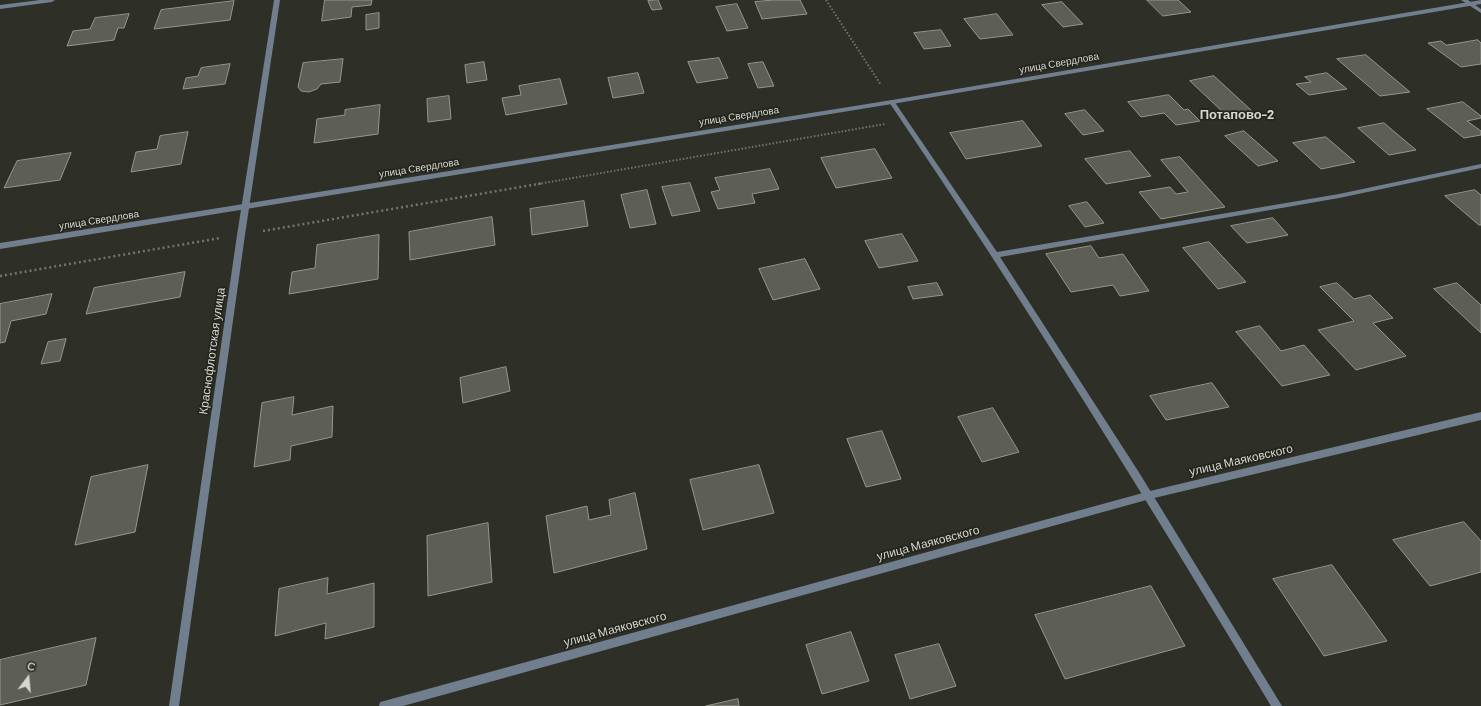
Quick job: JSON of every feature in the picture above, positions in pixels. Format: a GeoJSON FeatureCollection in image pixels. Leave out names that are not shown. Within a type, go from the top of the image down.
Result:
{"type":"FeatureCollection","features":[{"type":"Feature","properties":{"kind":"street"},"geometry":{"type":"LineString","coordinates":[[0,7],[52,0]]}},
{"type":"Feature","properties":{"kind":"street","name":"Краснофлотская улица"},"geometry":{"type":"LineString","coordinates":[[174,706],[241,235],[277,0]]}},
{"type":"Feature","properties":{"kind":"street"},"geometry":{"type":"LineString","coordinates":[[1464,0],[1481,12]]}},
{"type":"Feature","properties":{"kind":"street","name":"улица Свердлова"},"geometry":{"type":"LineString","coordinates":[[0,246],[892,102],[1481,2]]}},
{"type":"Feature","properties":{"kind":"street"},"geometry":{"type":"LineString","coordinates":[[892,102],[996,255],[1150,495],[1277,706]]}},
{"type":"Feature","properties":{"kind":"street"},"geometry":{"type":"LineString","coordinates":[[996,255],[1339,196],[1481,166]]}},
{"type":"Feature","properties":{"kind":"street","name":"улица Маяковского"},"geometry":{"type":"LineString","coordinates":[[384,706],[1150,495],[1481,416]]}},
{"type":"Feature","properties":{"kind":"path"},"geometry":{"type":"LineString","coordinates":[[826,0],[892,102]]}},
{"type":"Feature","properties":{"kind":"path"},"geometry":{"type":"LineString","coordinates":[[0,276],[905,121]]}},
{"type":"Feature","properties":{"kind":"building"},"geometry":{"type":"Polygon","coordinates":[[[325,0],[372,0],[371,5],[352,7],[351,17],[322,21],[325,0]]]}},
{"type":"Feature","properties":{"kind":"building"},"geometry":{"type":"Polygon","coordinates":[[[658,0],[662,9],[652,10],[648,1],[658,0]]]}},
{"type":"Feature","properties":{"kind":"building"},"geometry":{"type":"Polygon","coordinates":[[[800,0],[807,14],[762,19],[755,2],[800,0]]]}},
{"type":"Feature","properties":{"kind":"building"},"geometry":{"type":"Polygon","coordinates":[[[1147,0],[1178,0],[1191,12],[1163,16],[1147,0]]]}},
{"type":"Feature","properties":{"kind":"building"},"geometry":{"type":"Polygon","coordinates":[[[234,1],[230,20],[154,29],[161,10],[234,1]]]}},
{"type":"Feature","properties":{"kind":"building"},"geometry":{"type":"Polygon","coordinates":[[[1062,2],[1083,24],[1063,27],[1042,5],[1062,2]]]}},
{"type":"Feature","properties":{"kind":"building"},"geometry":{"type":"Polygon","coordinates":[[[737,4],[748,28],[727,31],[716,7],[737,4]]]}},
{"type":"Feature","properties":{"kind":"building"},"geometry":{"type":"Polygon","coordinates":[[[379,13],[379,28],[366,30],[366,15],[379,13]]]}},
{"type":"Feature","properties":{"kind":"building"},"geometry":{"type":"Polygon","coordinates":[[[129,14],[124,28],[118,28],[114,40],[67,46],[73,31],[90,29],[95,18],[129,14]]]}},
{"type":"Feature","properties":{"kind":"building"},"geometry":{"type":"Polygon","coordinates":[[[997,14],[1013,35],[980,39],[964,19],[997,14]]]}},
{"type":"Feature","properties":{"kind":"building"},"geometry":{"type":"Polygon","coordinates":[[[941,30],[951,46],[924,49],[914,33],[941,30]]]}},
{"type":"Feature","properties":{"kind":"building"},"geometry":{"type":"Polygon","coordinates":[[[1478,40],[1481,43],[1481,64],[1461,67],[1428,43],[1441,41],[1446,45],[1478,40]]]}},
{"type":"Feature","properties":{"kind":"building"},"geometry":{"type":"Polygon","coordinates":[[[1366,55],[1410,92],[1380,96],[1337,59],[1366,55]]]}},
{"type":"Feature","properties":{"kind":"building"},"geometry":{"type":"Polygon","coordinates":[[[719,58],[728,78],[697,83],[688,62],[719,58]]]}},
{"type":"Feature","properties":{"kind":"building"},"geometry":{"type":"Polygon","coordinates":[[[343,59],[340,82],[321,84],[317,89],[309,92],[301,91],[298,87],[303,63],[343,59]]]}},
{"type":"Feature","properties":{"kind":"building"},"geometry":{"type":"Polygon","coordinates":[[[484,62],[487,80],[467,83],[465,65],[484,62]]]}},
{"type":"Feature","properties":{"kind":"building"},"geometry":{"type":"Polygon","coordinates":[[[763,62],[774,86],[758,88],[748,64],[763,62]]]}},
{"type":"Feature","properties":{"kind":"building"},"geometry":{"type":"Polygon","coordinates":[[[230,64],[225,84],[183,89],[186,78],[198,76],[201,68],[230,64]]]}},
{"type":"Feature","properties":{"kind":"building"},"geometry":{"type":"Polygon","coordinates":[[[638,73],[644,93],[613,98],[608,78],[638,73]]]}},
{"type":"Feature","properties":{"kind":"building"},"geometry":{"type":"Polygon","coordinates":[[[1327,73],[1347,89],[1309,95],[1296,84],[1311,82],[1305,77],[1327,73]]]}},
{"type":"Feature","properties":{"kind":"building"},"geometry":{"type":"Polygon","coordinates":[[[1214,76],[1252,111],[1227,116],[1190,81],[1214,76]]]}},
{"type":"Feature","properties":{"kind":"building"},"geometry":{"type":"Polygon","coordinates":[[[560,79],[567,104],[506,115],[502,98],[521,95],[519,86],[560,79]]]}},
{"type":"Feature","properties":{"kind":"building"},"geometry":{"type":"Polygon","coordinates":[[[1169,95],[1184,110],[1188,109],[1200,121],[1176,125],[1164,113],[1141,117],[1128,102],[1169,95]]]}},
{"type":"Feature","properties":{"kind":"building"},"geometry":{"type":"Polygon","coordinates":[[[449,96],[451,119],[428,122],[427,99],[449,96]]]}},
{"type":"Feature","properties":{"kind":"building"},"geometry":{"type":"Polygon","coordinates":[[[1463,102],[1481,116],[1481,118],[1467,121],[1481,131],[1481,135],[1464,138],[1427,109],[1463,102]]]}},
{"type":"Feature","properties":{"kind":"building"},"geometry":{"type":"Polygon","coordinates":[[[380,105],[378,134],[314,143],[317,119],[345,115],[345,110],[380,105]]]}},
{"type":"Feature","properties":{"kind":"building"},"geometry":{"type":"Polygon","coordinates":[[[1085,110],[1104,131],[1083,135],[1065,114],[1085,110]]]}},
{"type":"Feature","properties":{"kind":"building"},"geometry":{"type":"Polygon","coordinates":[[[1023,121],[1042,146],[966,159],[950,133],[1023,121]]]}},
{"type":"Feature","properties":{"kind":"building"},"geometry":{"type":"Polygon","coordinates":[[[1384,123],[1416,150],[1389,155],[1358,128],[1384,123]]]}},
{"type":"Feature","properties":{"kind":"building"},"geometry":{"type":"Polygon","coordinates":[[[1244,131],[1278,161],[1258,166],[1225,136],[1244,131]]]}},
{"type":"Feature","properties":{"kind":"building"},"geometry":{"type":"Polygon","coordinates":[[[188,132],[181,164],[131,172],[136,152],[157,149],[160,136],[188,132]]]}},
{"type":"Feature","properties":{"kind":"building"},"geometry":{"type":"Polygon","coordinates":[[[1326,137],[1355,162],[1321,169],[1293,143],[1326,137]]]}},
{"type":"Feature","properties":{"kind":"building"},"geometry":{"type":"Polygon","coordinates":[[[875,149],[892,178],[836,188],[821,158],[875,149]]]}},
{"type":"Feature","properties":{"kind":"building"},"geometry":{"type":"Polygon","coordinates":[[[1130,151],[1151,176],[1106,184],[1085,159],[1130,151]]]}},
{"type":"Feature","properties":{"kind":"building"},"geometry":{"type":"Polygon","coordinates":[[[71,153],[60,180],[4,188],[17,161],[71,153]]]}},
{"type":"Feature","properties":{"kind":"building"},"geometry":{"type":"Polygon","coordinates":[[[1180,157],[1225,207],[1161,219],[1139,192],[1170,187],[1176,194],[1188,192],[1161,160],[1180,157]]]}},
{"type":"Feature","properties":{"kind":"building"},"geometry":{"type":"Polygon","coordinates":[[[770,169],[779,189],[752,194],[755,203],[718,209],[711,192],[720,190],[715,178],[770,169]]]}},
{"type":"Feature","properties":{"kind":"building"},"geometry":{"type":"Polygon","coordinates":[[[690,183],[700,211],[672,216],[662,187],[690,183]]]}},
{"type":"Feature","properties":{"kind":"building"},"geometry":{"type":"Polygon","coordinates":[[[647,190],[656,224],[630,228],[621,195],[647,190]]]}},
{"type":"Feature","properties":{"kind":"building"},"geometry":{"type":"Polygon","coordinates":[[[1475,190],[1481,195],[1481,225],[1479,225],[1445,196],[1475,190]]]}},
{"type":"Feature","properties":{"kind":"building"},"geometry":{"type":"Polygon","coordinates":[[[584,201],[588,226],[532,235],[530,209],[584,201]]]}},
{"type":"Feature","properties":{"kind":"building"},"geometry":{"type":"Polygon","coordinates":[[[1087,202],[1104,223],[1085,227],[1069,206],[1087,202]]]}},
{"type":"Feature","properties":{"kind":"building"},"geometry":{"type":"Polygon","coordinates":[[[492,217],[495,245],[410,260],[409,232],[492,217]]]}},
{"type":"Feature","properties":{"kind":"building"},"geometry":{"type":"Polygon","coordinates":[[[1273,218],[1288,235],[1247,243],[1231,226],[1273,218]]]}},
{"type":"Feature","properties":{"kind":"building"},"geometry":{"type":"Polygon","coordinates":[[[902,234],[918,261],[879,268],[865,241],[902,234]]]}},
{"type":"Feature","properties":{"kind":"building"},"geometry":{"type":"Polygon","coordinates":[[[379,235],[378,279],[289,294],[292,272],[315,268],[317,245],[379,235]]]}},
{"type":"Feature","properties":{"kind":"building"},"geometry":{"type":"Polygon","coordinates":[[[1209,242],[1246,282],[1218,289],[1183,248],[1209,242]]]}},
{"type":"Feature","properties":{"kind":"building"},"geometry":{"type":"Polygon","coordinates":[[[1091,246],[1099,258],[1123,254],[1149,291],[1120,296],[1113,285],[1071,292],[1046,254],[1091,246]]]}},
{"type":"Feature","properties":{"kind":"building"},"geometry":{"type":"Polygon","coordinates":[[[805,259],[820,289],[773,300],[759,269],[805,259]]]}},
{"type":"Feature","properties":{"kind":"building"},"geometry":{"type":"Polygon","coordinates":[[[185,272],[180,297],[86,314],[94,288],[185,272]]]}},
{"type":"Feature","properties":{"kind":"building"},"geometry":{"type":"Polygon","coordinates":[[[937,283],[943,295],[913,299],[908,287],[937,283]]]}},
{"type":"Feature","properties":{"kind":"building"},"geometry":{"type":"Polygon","coordinates":[[[1337,283],[1354,299],[1370,295],[1393,318],[1373,323],[1406,356],[1356,370],[1318,330],[1354,321],[1320,287],[1337,283]]]}},
{"type":"Feature","properties":{"kind":"building"},"geometry":{"type":"Polygon","coordinates":[[[1457,283],[1481,305],[1481,333],[1434,289],[1457,283]]]}},
{"type":"Feature","properties":{"kind":"building"},"geometry":{"type":"Polygon","coordinates":[[[52,294],[46,314],[11,321],[5,342],[0,343],[0,304],[52,294]]]}},
{"type":"Feature","properties":{"kind":"building"},"geometry":{"type":"Polygon","coordinates":[[[1260,326],[1281,351],[1304,345],[1330,375],[1282,386],[1236,332],[1260,326]]]}},
{"type":"Feature","properties":{"kind":"building"},"geometry":{"type":"Polygon","coordinates":[[[66,339],[60,361],[41,364],[48,342],[66,339]]]}},
{"type":"Feature","properties":{"kind":"building"},"geometry":{"type":"Polygon","coordinates":[[[506,367],[510,391],[463,403],[460,378],[506,367]]]}},
{"type":"Feature","properties":{"kind":"building"},"geometry":{"type":"Polygon","coordinates":[[[1212,383],[1229,407],[1166,420],[1150,396],[1212,383]]]}},
{"type":"Feature","properties":{"kind":"building"},"geometry":{"type":"Polygon","coordinates":[[[294,397],[292,415],[333,406],[332,437],[291,446],[290,460],[254,467],[262,403],[294,397]]]}},
{"type":"Feature","properties":{"kind":"building"},"geometry":{"type":"Polygon","coordinates":[[[993,408],[1019,452],[982,462],[958,417],[993,408]]]}},
{"type":"Feature","properties":{"kind":"building"},"geometry":{"type":"Polygon","coordinates":[[[882,431],[901,479],[866,487],[847,439],[882,431]]]}},
{"type":"Feature","properties":{"kind":"building"},"geometry":{"type":"Polygon","coordinates":[[[148,465],[135,532],[75,545],[91,477],[148,465]]]}},
{"type":"Feature","properties":{"kind":"building"},"geometry":{"type":"Polygon","coordinates":[[[759,465],[774,513],[703,530],[690,480],[759,465]]]}},
{"type":"Feature","properties":{"kind":"building"},"geometry":{"type":"Polygon","coordinates":[[[635,493],[647,549],[554,573],[546,516],[587,506],[589,520],[611,515],[609,500],[635,493]]]}},
{"type":"Feature","properties":{"kind":"building"},"geometry":{"type":"Polygon","coordinates":[[[1464,522],[1481,541],[1481,572],[1430,586],[1393,540],[1464,522]]]}},
{"type":"Feature","properties":{"kind":"building"},"geometry":{"type":"Polygon","coordinates":[[[488,523],[492,582],[428,596],[427,536],[488,523]]]}},
{"type":"Feature","properties":{"kind":"building"},"geometry":{"type":"Polygon","coordinates":[[[1332,565],[1387,641],[1324,656],[1273,579],[1332,565]]]}},
{"type":"Feature","properties":{"kind":"building"},"geometry":{"type":"Polygon","coordinates":[[[328,578],[327,594],[374,583],[374,627],[325,639],[326,623],[275,636],[279,589],[328,578]]]}},
{"type":"Feature","properties":{"kind":"building"},"geometry":{"type":"Polygon","coordinates":[[[1151,586],[1185,646],[1065,679],[1035,615],[1151,586]]]}},
{"type":"Feature","properties":{"kind":"building"},"geometry":{"type":"Polygon","coordinates":[[[851,632],[869,681],[822,694],[806,645],[851,632]]]}},
{"type":"Feature","properties":{"kind":"building"},"geometry":{"type":"Polygon","coordinates":[[[96,638],[86,685],[0,705],[0,660],[96,638]]]}},
{"type":"Feature","properties":{"kind":"building"},"geometry":{"type":"Polygon","coordinates":[[[939,644],[956,686],[910,699],[895,655],[939,644]]]}},
{"type":"Feature","properties":{"kind":"building"},"geometry":{"type":"Polygon","coordinates":[[[738,699],[739,706],[706,706],[738,699]]]}},
{"type":"Feature","properties":{"kind":"district","name":"Потапово-2"},"geometry":{"type":"Point","coordinates":[1237,115]}}]}
